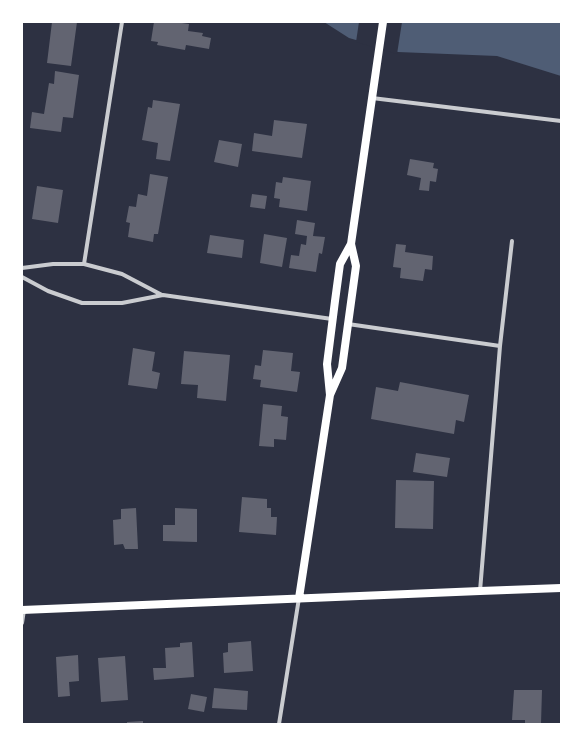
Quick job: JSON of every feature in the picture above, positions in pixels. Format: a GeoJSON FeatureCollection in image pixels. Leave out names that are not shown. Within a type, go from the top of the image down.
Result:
{"type":"FeatureCollection","features":[{"type":"Feature","properties":{"kind":"main road"},"geometry":{"type":"LineString","coordinates":[[299,598],[330,395],[327,364],[340,264],[351,244],[383,22]]}},
{"type":"Feature","properties":{"kind":"main road"},"geometry":{"type":"LineString","coordinates":[[330,395],[342,368],[356,266],[351,244]]}},
{"type":"Feature","properties":{"kind":"main road"},"geometry":{"type":"LineString","coordinates":[[23,610],[561,588]]}},
{"type":"Feature","properties":{"kind":"street"},"geometry":{"type":"LineString","coordinates":[[84,264],[122,22]]}},
{"type":"Feature","properties":{"kind":"street"},"geometry":{"type":"LineString","coordinates":[[372,98],[561,121]]}},
{"type":"Feature","properties":{"kind":"street"},"geometry":{"type":"LineString","coordinates":[[480,591],[500,346],[512,242]]}},
{"type":"Feature","properties":{"kind":"street"},"geometry":{"type":"LineString","coordinates":[[22,268],[53,264],[84,264],[122,274],[162,296]]}},
{"type":"Feature","properties":{"kind":"street"},"geometry":{"type":"LineString","coordinates":[[22,277],[48,292],[82,302],[122,303],[162,296],[332,319]]}},
{"type":"Feature","properties":{"kind":"street"},"geometry":{"type":"LineString","coordinates":[[348,324],[500,346]]}},
{"type":"Feature","properties":{"kind":"street"},"geometry":{"type":"LineString","coordinates":[[279,724],[299,598]]}},
{"type":"Feature","properties":{"kind":"street"},"geometry":{"type":"LineString","coordinates":[[22,623],[23,610]]}},
{"type":"Feature","properties":{"kind":"water"},"geometry":{"type":"Polygon","coordinates":[[[324,22],[561,22],[561,76],[497,56],[398,52],[349,38],[324,22]]]}},
{"type":"Feature","properties":{"kind":"pier"},"geometry":{"type":"Polygon","coordinates":[[[359,22],[402,22],[397,54],[356,42],[359,22]]]}},
{"type":"Feature","properties":{"kind":"building"},"geometry":{"type":"Polygon","coordinates":[[[52,22],[77,22],[71,66],[47,63],[52,22]]]}},
{"type":"Feature","properties":{"kind":"building"},"geometry":{"type":"Polygon","coordinates":[[[154,22],[189,24],[188,31],[203,33],[202,36],[211,38],[209,49],[186,45],[185,50],[157,45],[158,42],[151,41],[154,22]]]}},
{"type":"Feature","properties":{"kind":"building"},"geometry":{"type":"Polygon","coordinates":[[[55,71],[79,75],[73,118],[63,117],[61,132],[30,128],[32,112],[44,114],[49,83],[54,84],[55,71]]]}},
{"type":"Feature","properties":{"kind":"building"},"geometry":{"type":"Polygon","coordinates":[[[153,100],[180,104],[170,161],[156,159],[158,143],[142,140],[148,107],[152,108],[153,100]]]}},
{"type":"Feature","properties":{"kind":"building"},"geometry":{"type":"Polygon","coordinates":[[[274,120],[307,124],[302,158],[252,151],[254,133],[272,136],[274,120]]]}},
{"type":"Feature","properties":{"kind":"building"},"geometry":{"type":"Polygon","coordinates":[[[219,140],[242,144],[238,167],[214,162],[219,140]]]}},
{"type":"Feature","properties":{"kind":"building"},"geometry":{"type":"Polygon","coordinates":[[[410,159],[434,163],[433,168],[438,169],[436,182],[430,181],[429,191],[419,190],[421,178],[407,175],[410,159]]]}},
{"type":"Feature","properties":{"kind":"building"},"geometry":{"type":"Polygon","coordinates":[[[150,174],[168,177],[158,234],[154,234],[153,242],[128,237],[130,223],[126,222],[129,206],[136,207],[138,194],[147,196],[150,174]]]}},
{"type":"Feature","properties":{"kind":"building"},"geometry":{"type":"Polygon","coordinates":[[[283,177],[311,181],[307,211],[279,207],[280,199],[274,198],[276,182],[282,183],[283,177]]]}},
{"type":"Feature","properties":{"kind":"building"},"geometry":{"type":"Polygon","coordinates":[[[37,186],[63,190],[58,223],[32,219],[37,186]]]}},
{"type":"Feature","properties":{"kind":"building"},"geometry":{"type":"Polygon","coordinates":[[[252,194],[267,196],[265,209],[250,207],[252,194]]]}},
{"type":"Feature","properties":{"kind":"building"},"geometry":{"type":"Polygon","coordinates":[[[297,220],[315,223],[313,236],[325,237],[322,254],[319,253],[316,272],[289,268],[291,255],[299,256],[301,244],[306,245],[307,236],[295,234],[297,220]]]}},
{"type":"Feature","properties":{"kind":"building"},"geometry":{"type":"Polygon","coordinates":[[[264,234],[287,238],[282,267],[260,263],[264,234]]]}},
{"type":"Feature","properties":{"kind":"building"},"geometry":{"type":"Polygon","coordinates":[[[210,235],[244,240],[242,258],[207,253],[210,235]]]}},
{"type":"Feature","properties":{"kind":"building"},"geometry":{"type":"Polygon","coordinates":[[[396,244],[406,245],[405,252],[433,256],[432,270],[425,269],[423,281],[400,278],[401,268],[393,267],[396,244]]]}},
{"type":"Feature","properties":{"kind":"building"},"geometry":{"type":"Polygon","coordinates":[[[133,348],[155,352],[152,371],[160,373],[157,389],[128,385],[133,348]]]}},
{"type":"Feature","properties":{"kind":"building"},"geometry":{"type":"Polygon","coordinates":[[[263,350],[293,353],[291,371],[300,372],[297,392],[260,387],[261,380],[253,379],[255,365],[261,366],[263,350]]]}},
{"type":"Feature","properties":{"kind":"building"},"geometry":{"type":"Polygon","coordinates":[[[184,351],[230,355],[226,401],[197,398],[198,385],[181,384],[184,351]]]}},
{"type":"Feature","properties":{"kind":"building"},"geometry":{"type":"Polygon","coordinates":[[[400,382],[469,395],[464,422],[456,420],[454,434],[371,419],[376,387],[398,391],[400,382]]]}},
{"type":"Feature","properties":{"kind":"building"},"geometry":{"type":"Polygon","coordinates":[[[263,404],[282,406],[281,416],[288,417],[286,440],[274,439],[274,447],[259,446],[263,404]]]}},
{"type":"Feature","properties":{"kind":"building"},"geometry":{"type":"Polygon","coordinates":[[[416,453],[450,458],[447,477],[413,472],[416,453]]]}},
{"type":"Feature","properties":{"kind":"building"},"geometry":{"type":"Polygon","coordinates":[[[396,480],[434,481],[433,529],[395,528],[396,480]]]}},
{"type":"Feature","properties":{"kind":"building"},"geometry":{"type":"Polygon","coordinates":[[[242,497],[267,499],[267,508],[271,508],[271,517],[277,517],[276,535],[239,532],[242,497]]]}},
{"type":"Feature","properties":{"kind":"building"},"geometry":{"type":"Polygon","coordinates":[[[136,508],[138,549],[125,549],[123,544],[114,545],[113,520],[121,519],[121,509],[136,508]]]}},
{"type":"Feature","properties":{"kind":"building"},"geometry":{"type":"Polygon","coordinates":[[[175,508],[197,509],[197,542],[163,541],[163,525],[175,525],[175,508]]]}},
{"type":"Feature","properties":{"kind":"building"},"geometry":{"type":"Polygon","coordinates":[[[251,641],[253,671],[224,673],[223,653],[228,652],[228,643],[251,641]]]}},
{"type":"Feature","properties":{"kind":"building"},"geometry":{"type":"Polygon","coordinates":[[[192,642],[194,677],[154,680],[153,668],[166,668],[165,648],[180,647],[180,643],[192,642]]]}},
{"type":"Feature","properties":{"kind":"building"},"geometry":{"type":"Polygon","coordinates":[[[78,655],[79,681],[69,682],[70,696],[58,697],[56,657],[78,655]]]}},
{"type":"Feature","properties":{"kind":"building"},"geometry":{"type":"Polygon","coordinates":[[[125,656],[128,700],[101,702],[98,658],[125,656]]]}},
{"type":"Feature","properties":{"kind":"building"},"geometry":{"type":"Polygon","coordinates":[[[214,688],[248,691],[247,710],[212,708],[214,688]]]}},
{"type":"Feature","properties":{"kind":"building"},"geometry":{"type":"Polygon","coordinates":[[[514,690],[542,690],[541,724],[525,724],[525,720],[512,720],[514,690]]]}},
{"type":"Feature","properties":{"kind":"building"},"geometry":{"type":"Polygon","coordinates":[[[191,694],[207,697],[204,712],[188,709],[191,694]]]}},
{"type":"Feature","properties":{"kind":"building"},"geometry":{"type":"Polygon","coordinates":[[[143,721],[143,724],[127,724],[127,722],[143,721]]]}}]}
